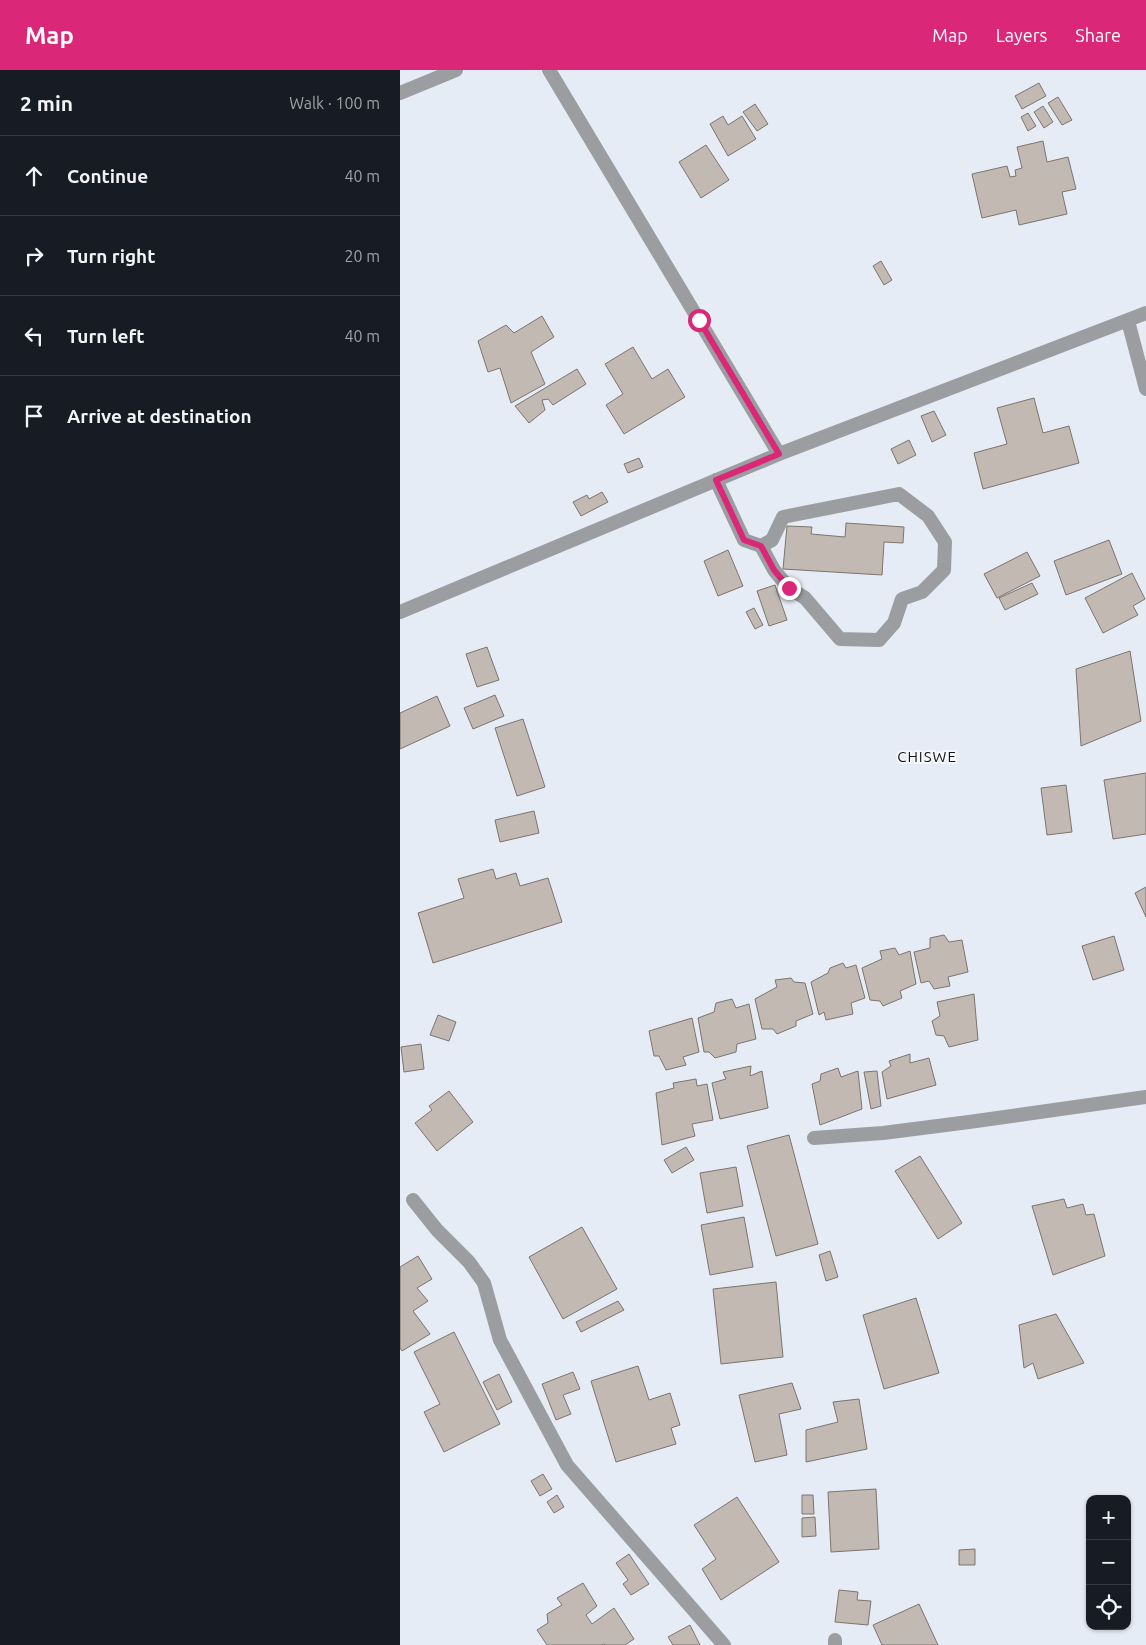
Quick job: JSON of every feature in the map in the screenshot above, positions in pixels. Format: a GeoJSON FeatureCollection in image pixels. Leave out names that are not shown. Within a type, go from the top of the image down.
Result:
{"type":"FeatureCollection","features":[{"type":"Feature","properties":{"kind":"street"},"geometry":{"type":"LineString","coordinates":[[400,93],[456,70]]}},
{"type":"Feature","properties":{"kind":"street"},"geometry":{"type":"LineString","coordinates":[[548,70],[779,454]]}},
{"type":"Feature","properties":{"kind":"street"},"geometry":{"type":"LineString","coordinates":[[400,612],[779,454],[1146,313]]}},
{"type":"Feature","properties":{"kind":"street"},"geometry":{"type":"LineString","coordinates":[[1128,321],[1146,390]]}},
{"type":"Feature","properties":{"kind":"street"},"geometry":{"type":"LineString","coordinates":[[716,480],[744,540],[761,546],[774,570],[789,588],[805,598],[840,640],[879,640],[894,623],[902,599],[922,592],[944,570],[945,542],[928,516],[899,494],[783,517],[772,540],[761,546]]}},
{"type":"Feature","properties":{"kind":"street"},"geometry":{"type":"LineString","coordinates":[[814,1138],[883,1133],[1146,1097]]}},
{"type":"Feature","properties":{"kind":"street"},"geometry":{"type":"LineString","coordinates":[[413,1200],[437,1230],[469,1262],[484,1283],[500,1340],[567,1465],[724,1645]]}},
{"type":"Feature","properties":{"kind":"building"},"geometry":{"type":"Polygon","coordinates":[[[1039,83],[1046,96],[1022,109],[1015,96],[1039,83]]]}},
{"type":"Feature","properties":{"kind":"building"},"geometry":{"type":"Polygon","coordinates":[[[1058,97],[1072,120],[1062,125],[1048,103],[1058,97]]]}},
{"type":"Feature","properties":{"kind":"building"},"geometry":{"type":"Polygon","coordinates":[[[755,104],[768,124],[757,131],[743,112],[755,104]]]}},
{"type":"Feature","properties":{"kind":"building"},"geometry":{"type":"Polygon","coordinates":[[[1043,106],[1053,122],[1044,128],[1034,112],[1043,106]]]}},
{"type":"Feature","properties":{"kind":"building"},"geometry":{"type":"Polygon","coordinates":[[[1028,113],[1036,126],[1028,131],[1021,117],[1028,113]]]}},
{"type":"Feature","properties":{"kind":"building"},"geometry":{"type":"Polygon","coordinates":[[[723,116],[728,125],[742,116],[756,139],[728,156],[710,124],[723,116]]]}},
{"type":"Feature","properties":{"kind":"building"},"geometry":{"type":"Polygon","coordinates":[[[1043,141],[1047,162],[1068,157],[1076,189],[1062,192],[1067,214],[1019,225],[1016,210],[982,218],[972,174],[1007,166],[1010,177],[1016,176],[1015,170],[1022,168],[1017,147],[1043,141]]]}},
{"type":"Feature","properties":{"kind":"building"},"geometry":{"type":"Polygon","coordinates":[[[706,145],[729,180],[701,198],[679,162],[706,145]]]}},
{"type":"Feature","properties":{"kind":"building"},"geometry":{"type":"Polygon","coordinates":[[[881,261],[892,280],[884,285],[873,266],[881,261]]]}},
{"type":"Feature","properties":{"kind":"building"},"geometry":{"type":"Polygon","coordinates":[[[542,316],[554,337],[531,352],[545,384],[511,403],[500,368],[488,372],[478,341],[506,325],[514,333],[542,316]]]}},
{"type":"Feature","properties":{"kind":"building"},"geometry":{"type":"Polygon","coordinates":[[[633,347],[652,379],[668,369],[685,397],[624,434],[606,405],[623,394],[605,364],[633,347]]]}},
{"type":"Feature","properties":{"kind":"building"},"geometry":{"type":"Polygon","coordinates":[[[577,369],[586,384],[553,405],[548,399],[542,400],[545,410],[529,423],[515,406],[577,369]]]}},
{"type":"Feature","properties":{"kind":"building"},"geometry":{"type":"Polygon","coordinates":[[[1034,398],[1043,433],[1069,426],[1079,463],[983,489],[974,453],[1007,444],[997,408],[1034,398]]]}},
{"type":"Feature","properties":{"kind":"building"},"geometry":{"type":"Polygon","coordinates":[[[934,411],[946,435],[932,442],[921,416],[934,411]]]}},
{"type":"Feature","properties":{"kind":"building"},"geometry":{"type":"Polygon","coordinates":[[[909,440],[916,455],[898,464],[891,449],[909,440]]]}},
{"type":"Feature","properties":{"kind":"building"},"geometry":{"type":"Polygon","coordinates":[[[639,458],[643,467],[628,473],[624,464],[639,458]]]}},
{"type":"Feature","properties":{"kind":"building"},"geometry":{"type":"Polygon","coordinates":[[[602,492],[608,502],[581,516],[573,502],[587,495],[589,499],[602,492]]]}},
{"type":"Feature","properties":{"kind":"building"},"geometry":{"type":"Polygon","coordinates":[[[846,523],[904,527],[903,543],[884,542],[882,575],[783,569],[787,526],[812,527],[811,534],[845,537],[846,523]]]}},
{"type":"Feature","properties":{"kind":"building"},"geometry":{"type":"Polygon","coordinates":[[[1109,540],[1122,574],[1066,595],[1054,561],[1109,540]]]}},
{"type":"Feature","properties":{"kind":"building"},"geometry":{"type":"Polygon","coordinates":[[[728,550],[743,586],[718,596],[704,561],[728,550]]]}},
{"type":"Feature","properties":{"kind":"building"},"geometry":{"type":"Polygon","coordinates":[[[1027,552],[1040,576],[997,598],[984,574],[1027,552]]]}},
{"type":"Feature","properties":{"kind":"building"},"geometry":{"type":"Polygon","coordinates":[[[1132,573],[1145,599],[1133,606],[1138,615],[1103,633],[1085,598],[1132,573]]]}},
{"type":"Feature","properties":{"kind":"building"},"geometry":{"type":"Polygon","coordinates":[[[1032,583],[1038,594],[1005,610],[999,598],[1032,583]]]}},
{"type":"Feature","properties":{"kind":"building"},"geometry":{"type":"Polygon","coordinates":[[[775,585],[787,620],[769,626],[757,591],[775,585]]]}},
{"type":"Feature","properties":{"kind":"building"},"geometry":{"type":"Polygon","coordinates":[[[754,608],[763,625],[755,629],[746,612],[754,608]]]}},
{"type":"Feature","properties":{"kind":"building"},"geometry":{"type":"Polygon","coordinates":[[[487,647],[499,680],[477,687],[466,654],[487,647]]]}},
{"type":"Feature","properties":{"kind":"building"},"geometry":{"type":"Polygon","coordinates":[[[1130,651],[1141,721],[1081,746],[1076,669],[1130,651]]]}},
{"type":"Feature","properties":{"kind":"building"},"geometry":{"type":"Polygon","coordinates":[[[495,695],[504,716],[473,729],[464,708],[495,695]]]}},
{"type":"Feature","properties":{"kind":"building"},"geometry":{"type":"Polygon","coordinates":[[[437,696],[450,726],[400,749],[400,713],[437,696]]]}},
{"type":"Feature","properties":{"kind":"building"},"geometry":{"type":"Polygon","coordinates":[[[523,719],[545,787],[517,796],[495,728],[523,719]]]}},
{"type":"Feature","properties":{"kind":"building"},"geometry":{"type":"Polygon","coordinates":[[[1146,773],[1146,834],[1113,839],[1104,780],[1146,773]]]}},
{"type":"Feature","properties":{"kind":"building"},"geometry":{"type":"Polygon","coordinates":[[[1066,785],[1072,832],[1047,835],[1041,788],[1066,785]]]}},
{"type":"Feature","properties":{"kind":"building"},"geometry":{"type":"Polygon","coordinates":[[[534,811],[539,833],[500,842],[495,820],[534,811]]]}},
{"type":"Feature","properties":{"kind":"building"},"geometry":{"type":"Polygon","coordinates":[[[493,869],[496,879],[516,873],[520,886],[548,878],[562,922],[433,963],[418,913],[464,898],[458,879],[493,869]]]}},
{"type":"Feature","properties":{"kind":"building"},"geometry":{"type":"Polygon","coordinates":[[[1146,887],[1146,917],[1135,893],[1146,887]]]}},
{"type":"Feature","properties":{"kind":"building"},"geometry":{"type":"Polygon","coordinates":[[[944,935],[949,942],[962,940],[968,972],[948,977],[950,986],[934,989],[929,981],[921,983],[914,952],[930,948],[930,938],[944,935]]]}},
{"type":"Feature","properties":{"kind":"building"},"geometry":{"type":"Polygon","coordinates":[[[1114,936],[1124,970],[1093,980],[1082,946],[1114,936]]]}},
{"type":"Feature","properties":{"kind":"building"},"geometry":{"type":"Polygon","coordinates":[[[895,948],[899,955],[910,951],[916,984],[900,991],[902,998],[883,1006],[880,1001],[870,1000],[862,968],[882,959],[880,951],[895,948]]]}},
{"type":"Feature","properties":{"kind":"building"},"geometry":{"type":"Polygon","coordinates":[[[843,963],[846,968],[856,965],[865,998],[851,1003],[853,1014],[826,1020],[824,1012],[819,1015],[811,982],[828,973],[830,968],[843,963]]]}},
{"type":"Feature","properties":{"kind":"building"},"geometry":{"type":"Polygon","coordinates":[[[791,978],[794,982],[805,983],[813,1014],[796,1021],[796,1026],[777,1034],[773,1029],[762,1029],[755,999],[777,987],[775,980],[791,978]]]}},
{"type":"Feature","properties":{"kind":"building"},"geometry":{"type":"Polygon","coordinates":[[[974,994],[978,1040],[949,1047],[944,1036],[936,1035],[932,1021],[940,1016],[937,1002],[974,994]]]}},
{"type":"Feature","properties":{"kind":"building"},"geometry":{"type":"Polygon","coordinates":[[[732,999],[736,1008],[749,1004],[756,1039],[737,1044],[736,1052],[715,1058],[709,1052],[704,1052],[698,1018],[714,1012],[716,1003],[732,999]]]}},
{"type":"Feature","properties":{"kind":"building"},"geometry":{"type":"Polygon","coordinates":[[[438,1015],[456,1022],[449,1041],[430,1035],[438,1015]]]}},
{"type":"Feature","properties":{"kind":"building"},"geometry":{"type":"Polygon","coordinates":[[[692,1018],[699,1052],[683,1057],[686,1065],[666,1070],[659,1056],[654,1056],[649,1031],[692,1018]]]}},
{"type":"Feature","properties":{"kind":"building"},"geometry":{"type":"Polygon","coordinates":[[[421,1044],[424,1069],[404,1072],[401,1047],[421,1044]]]}},
{"type":"Feature","properties":{"kind":"building"},"geometry":{"type":"Polygon","coordinates":[[[910,1054],[910,1063],[929,1058],[936,1085],[887,1099],[882,1072],[891,1066],[889,1061],[910,1054]]]}},
{"type":"Feature","properties":{"kind":"building"},"geometry":{"type":"Polygon","coordinates":[[[751,1066],[750,1076],[762,1071],[768,1108],[720,1119],[712,1083],[726,1079],[723,1072],[751,1066]]]}},
{"type":"Feature","properties":{"kind":"building"},"geometry":{"type":"Polygon","coordinates":[[[838,1068],[841,1077],[858,1071],[862,1109],[820,1125],[812,1084],[820,1081],[821,1074],[838,1068]]]}},
{"type":"Feature","properties":{"kind":"building"},"geometry":{"type":"Polygon","coordinates":[[[877,1071],[881,1106],[871,1109],[864,1072],[877,1071]]]}},
{"type":"Feature","properties":{"kind":"building"},"geometry":{"type":"Polygon","coordinates":[[[696,1079],[697,1086],[707,1084],[713,1120],[692,1124],[695,1136],[662,1145],[656,1093],[674,1088],[673,1083],[696,1079]]]}},
{"type":"Feature","properties":{"kind":"building"},"geometry":{"type":"Polygon","coordinates":[[[449,1091],[473,1122],[437,1151],[415,1123],[432,1110],[429,1106],[449,1091]]]}},
{"type":"Feature","properties":{"kind":"building"},"geometry":{"type":"Polygon","coordinates":[[[789,1135],[818,1244],[776,1256],[747,1146],[789,1135]]]}},
{"type":"Feature","properties":{"kind":"building"},"geometry":{"type":"Polygon","coordinates":[[[686,1147],[694,1160],[672,1173],[664,1160],[686,1147]]]}},
{"type":"Feature","properties":{"kind":"building"},"geometry":{"type":"Polygon","coordinates":[[[920,1156],[962,1223],[938,1239],[895,1171],[920,1156]]]}},
{"type":"Feature","properties":{"kind":"building"},"geometry":{"type":"Polygon","coordinates":[[[736,1167],[743,1206],[707,1213],[700,1173],[736,1167]]]}},
{"type":"Feature","properties":{"kind":"building"},"geometry":{"type":"Polygon","coordinates":[[[1064,1199],[1067,1208],[1083,1204],[1086,1215],[1094,1214],[1105,1256],[1053,1275],[1032,1206],[1064,1199]]]}},
{"type":"Feature","properties":{"kind":"building"},"geometry":{"type":"Polygon","coordinates":[[[744,1217],[753,1267],[710,1275],[701,1225],[744,1217]]]}},
{"type":"Feature","properties":{"kind":"building"},"geometry":{"type":"Polygon","coordinates":[[[582,1227],[617,1289],[563,1319],[529,1257],[582,1227]]]}},
{"type":"Feature","properties":{"kind":"building"},"geometry":{"type":"Polygon","coordinates":[[[830,1251],[838,1277],[826,1281],[819,1255],[830,1251]]]}},
{"type":"Feature","properties":{"kind":"building"},"geometry":{"type":"Polygon","coordinates":[[[418,1256],[432,1279],[417,1288],[428,1301],[413,1311],[430,1334],[402,1351],[400,1348],[400,1267],[418,1256]]]}},
{"type":"Feature","properties":{"kind":"building"},"geometry":{"type":"Polygon","coordinates":[[[776,1282],[783,1357],[721,1364],[713,1289],[776,1282]]]}},
{"type":"Feature","properties":{"kind":"building"},"geometry":{"type":"Polygon","coordinates":[[[916,1298],[939,1373],[884,1389],[863,1315],[916,1298]]]}},
{"type":"Feature","properties":{"kind":"building"},"geometry":{"type":"Polygon","coordinates":[[[618,1301],[624,1310],[581,1332],[576,1322],[618,1301]]]}},
{"type":"Feature","properties":{"kind":"building"},"geometry":{"type":"Polygon","coordinates":[[[1056,1314],[1084,1363],[1038,1379],[1033,1363],[1024,1368],[1019,1325],[1056,1314]]]}},
{"type":"Feature","properties":{"kind":"building"},"geometry":{"type":"Polygon","coordinates":[[[454,1332],[500,1424],[444,1452],[424,1412],[440,1404],[414,1352],[454,1332]]]}},
{"type":"Feature","properties":{"kind":"building"},"geometry":{"type":"Polygon","coordinates":[[[638,1366],[649,1400],[670,1393],[680,1425],[671,1428],[676,1444],[616,1462],[591,1381],[638,1366]]]}},
{"type":"Feature","properties":{"kind":"building"},"geometry":{"type":"Polygon","coordinates":[[[573,1372],[580,1389],[563,1395],[571,1414],[556,1420],[542,1384],[573,1372]]]}},
{"type":"Feature","properties":{"kind":"building"},"geometry":{"type":"Polygon","coordinates":[[[499,1374],[512,1402],[497,1410],[483,1382],[499,1374]]]}},
{"type":"Feature","properties":{"kind":"building"},"geometry":{"type":"Polygon","coordinates":[[[792,1383],[801,1409],[779,1414],[787,1455],[755,1462],[739,1395],[792,1383]]]}},
{"type":"Feature","properties":{"kind":"building"},"geometry":{"type":"Polygon","coordinates":[[[859,1399],[867,1449],[806,1462],[806,1430],[838,1422],[833,1402],[859,1399]]]}},
{"type":"Feature","properties":{"kind":"building"},"geometry":{"type":"Polygon","coordinates":[[[543,1474],[552,1489],[540,1496],[531,1481],[543,1474]]]}},
{"type":"Feature","properties":{"kind":"building"},"geometry":{"type":"Polygon","coordinates":[[[876,1489],[879,1549],[831,1552],[828,1492],[876,1489]]]}},
{"type":"Feature","properties":{"kind":"building"},"geometry":{"type":"Polygon","coordinates":[[[557,1495],[564,1507],[554,1513],[547,1502],[557,1495]]]}},
{"type":"Feature","properties":{"kind":"building"},"geometry":{"type":"Polygon","coordinates":[[[802,1495],[813,1495],[814,1514],[802,1514],[802,1495]]]}},
{"type":"Feature","properties":{"kind":"building"},"geometry":{"type":"Polygon","coordinates":[[[737,1497],[779,1562],[721,1600],[702,1569],[716,1559],[694,1525],[737,1497]]]}},
{"type":"Feature","properties":{"kind":"building"},"geometry":{"type":"Polygon","coordinates":[[[815,1517],[816,1536],[802,1537],[802,1518],[815,1517]]]}},
{"type":"Feature","properties":{"kind":"building"},"geometry":{"type":"Polygon","coordinates":[[[975,1549],[975,1565],[959,1565],[959,1550],[975,1549]]]}},
{"type":"Feature","properties":{"kind":"building"},"geometry":{"type":"Polygon","coordinates":[[[629,1554],[649,1584],[631,1595],[623,1584],[628,1580],[616,1563],[629,1554]]]}},
{"type":"Feature","properties":{"kind":"building"},"geometry":{"type":"Polygon","coordinates":[[[583,1583],[597,1606],[586,1615],[592,1624],[614,1608],[634,1639],[625,1645],[547,1645],[537,1630],[548,1623],[547,1614],[562,1605],[557,1598],[583,1583]]]}},
{"type":"Feature","properties":{"kind":"building"},"geometry":{"type":"Polygon","coordinates":[[[839,1590],[858,1592],[857,1600],[871,1601],[868,1625],[835,1622],[839,1590]]]}},
{"type":"Feature","properties":{"kind":"building"},"geometry":{"type":"Polygon","coordinates":[[[919,1604],[938,1645],[882,1645],[873,1625],[919,1604]]]}},
{"type":"Feature","properties":{"kind":"building"},"geometry":{"type":"Polygon","coordinates":[[[690,1625],[700,1645],[673,1645],[668,1637],[690,1625]]]}},
{"type":"Feature","properties":{"kind":"district","name":"CHISWE"},"geometry":{"type":"Point","coordinates":[927,756]}},
{"type":"Feature","properties":{"kind":"route"},"geometry":{"type":"LineString","coordinates":[[699,320],[779,454],[716,480],[744,540],[761,546],[774,570],[789,588]]}}]}
